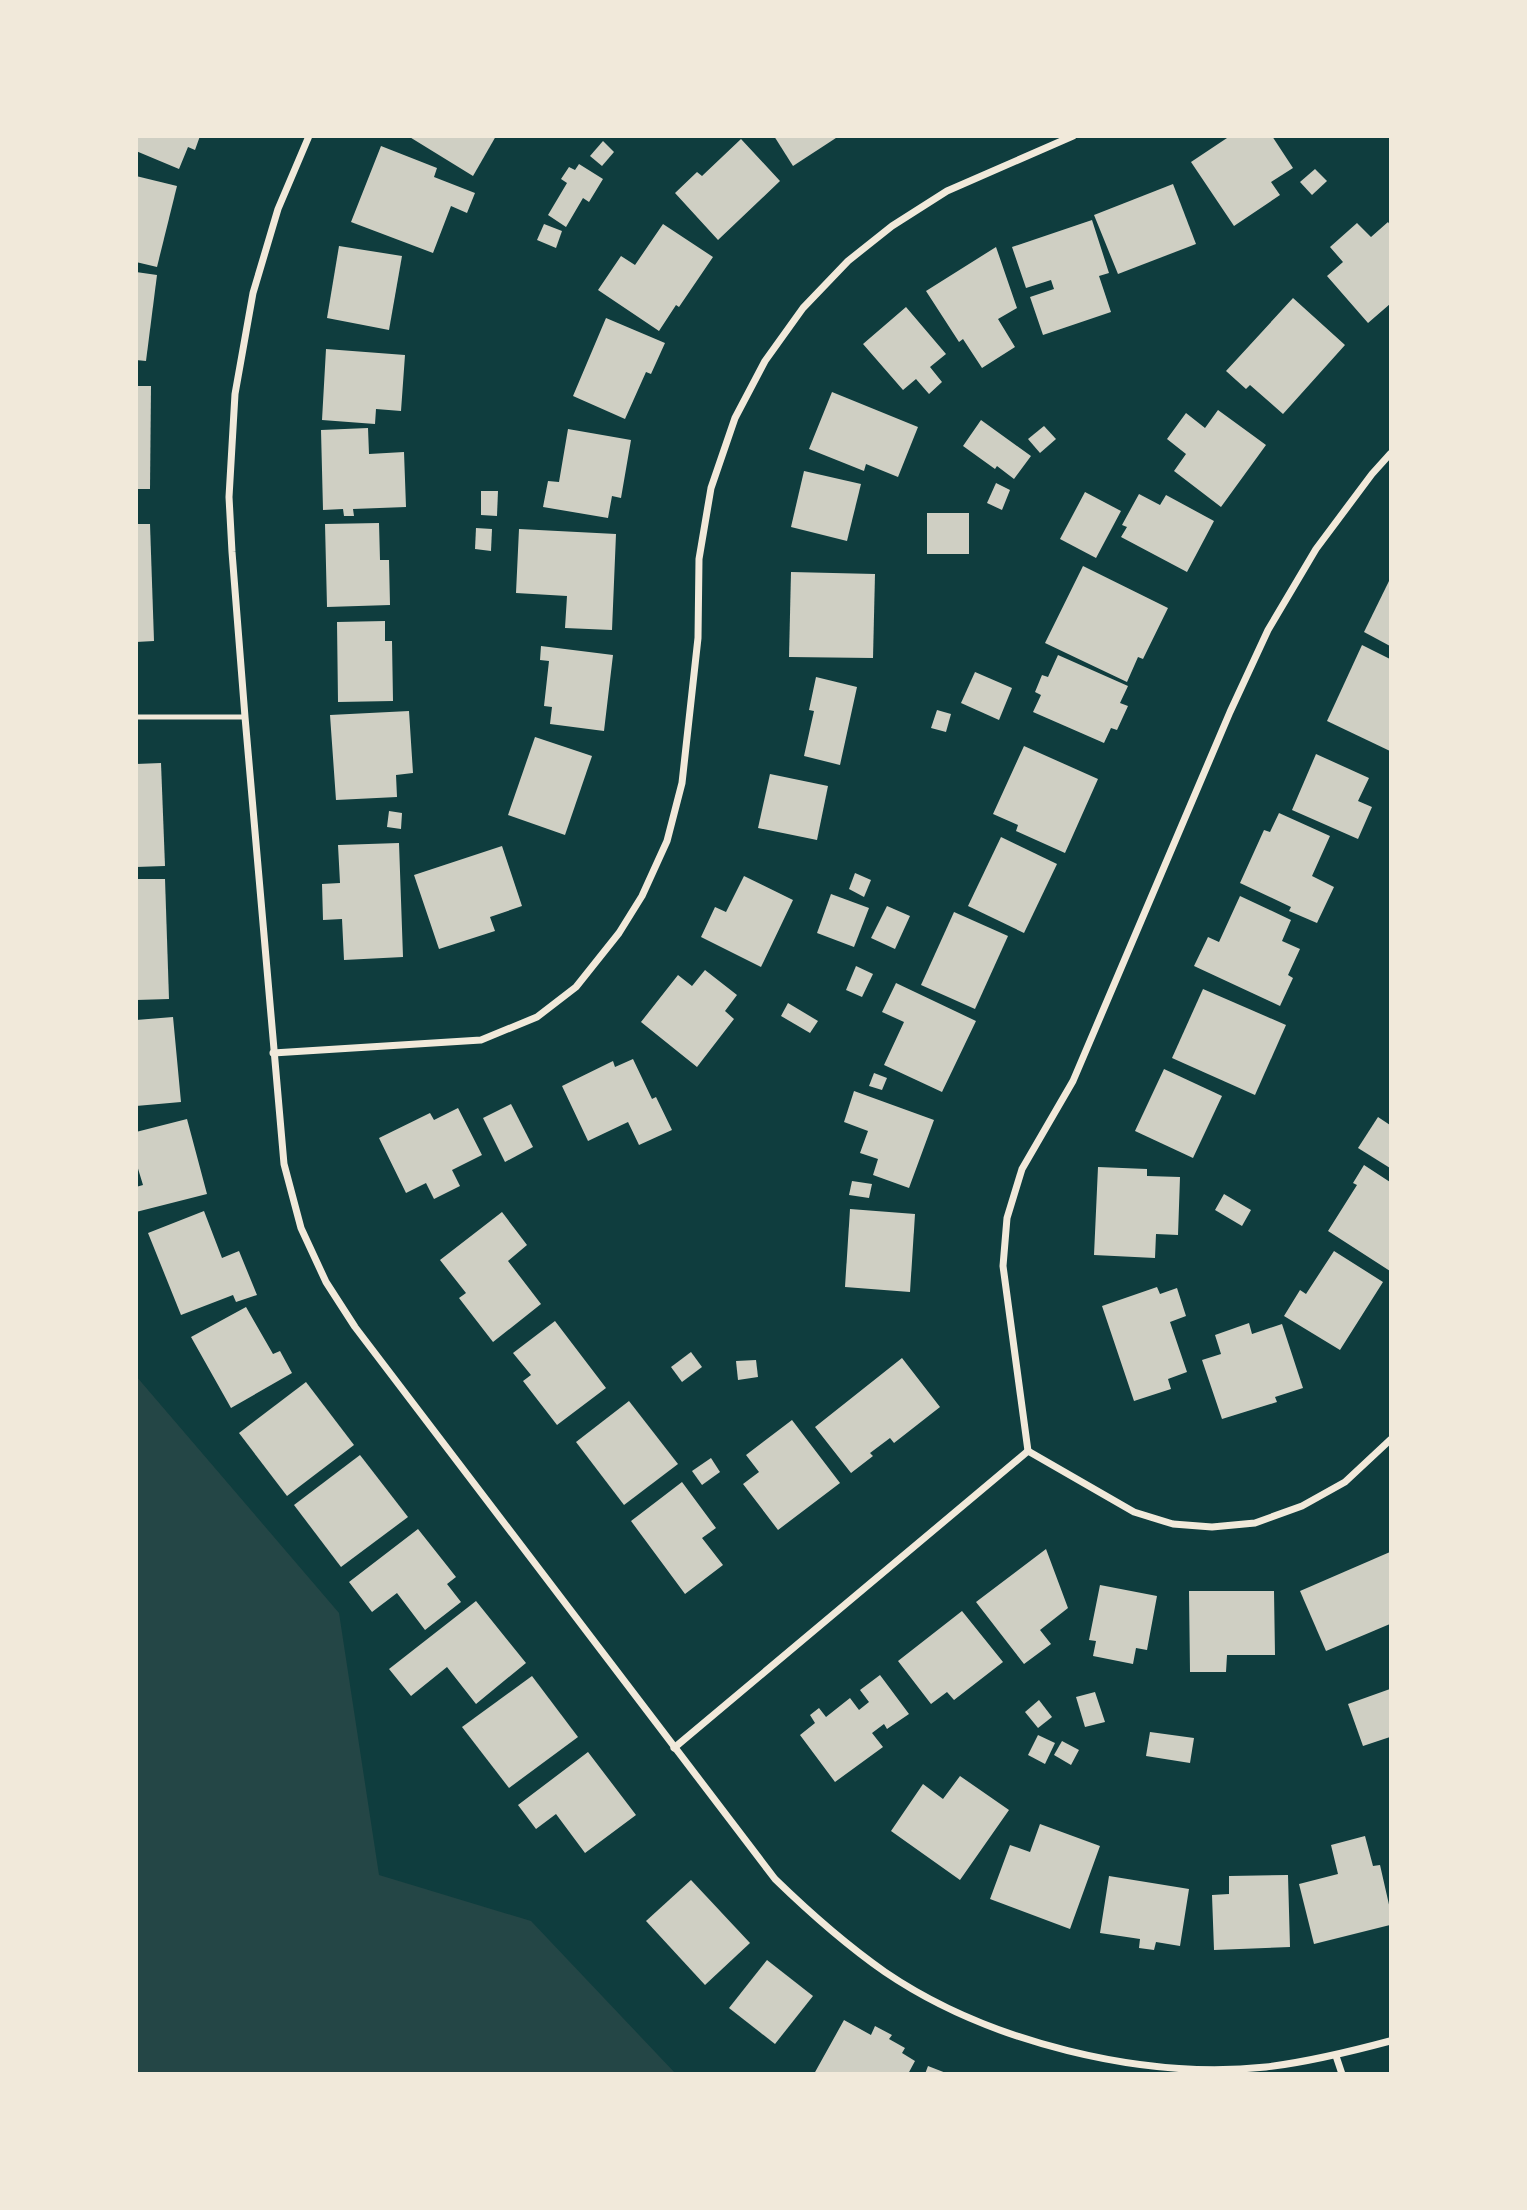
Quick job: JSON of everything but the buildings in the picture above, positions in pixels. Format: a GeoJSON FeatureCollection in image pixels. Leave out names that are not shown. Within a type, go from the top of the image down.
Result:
{"type":"FeatureCollection","features":[{"type":"Feature","properties":{"kind":"street"},"geometry":{"type":"LineString","coordinates":[[309,136],[278,209],[253,293],[235,394],[229,497],[245,717],[284,1164],[301,1228],[326,1282],[355,1327],[775,1880],[828,1930],[887,1973],[950,2009],[1027,2040],[1108,2060],[1180,2068],[1264,2067],[1336,2056],[1391,2041]]}},
{"type":"Feature","properties":{"kind":"street"},"geometry":{"type":"LineString","coordinates":[[273,1053],[481,1040],[537,1017],[576,987],[619,933],[642,896],[667,841],[682,783],[698,638],[699,559],[711,488],[735,418],[765,361],[803,308],[848,261],[892,226],[947,191],[1073,136]]}},
{"type":"Feature","properties":{"kind":"street"},"geometry":{"type":"LineString","coordinates":[[1028,1451],[1003,1266],[1007,1218],[1022,1169],[1073,1080],[1230,712],[1268,630],[1316,549],[1372,474],[1391,454]]}},
{"type":"Feature","properties":{"kind":"street"},"geometry":{"type":"LineString","coordinates":[[1028,1451],[1134,1511],[1173,1524],[1212,1527],[1255,1522],[1302,1506],[1345,1482],[1391,1440]]}},
{"type":"Feature","properties":{"kind":"street"},"geometry":{"type":"LineString","coordinates":[[674,1748],[1028,1451]]}},
{"type":"Feature","properties":{"kind":"street"},"geometry":{"type":"LineString","coordinates":[[1336,2056],[1342,2074]]}},
{"type":"Feature","properties":{"kind":"lane"},"geometry":{"type":"LineString","coordinates":[[136,717],[245,717]]}},
{"type":"Feature","properties":{"kind":"shaded area"},"geometry":{"type":"Polygon","coordinates":[[[136,1376],[339,1613],[379,1875],[531,1921],[675,2073],[137,2073],[136,1376]]]}}]}
